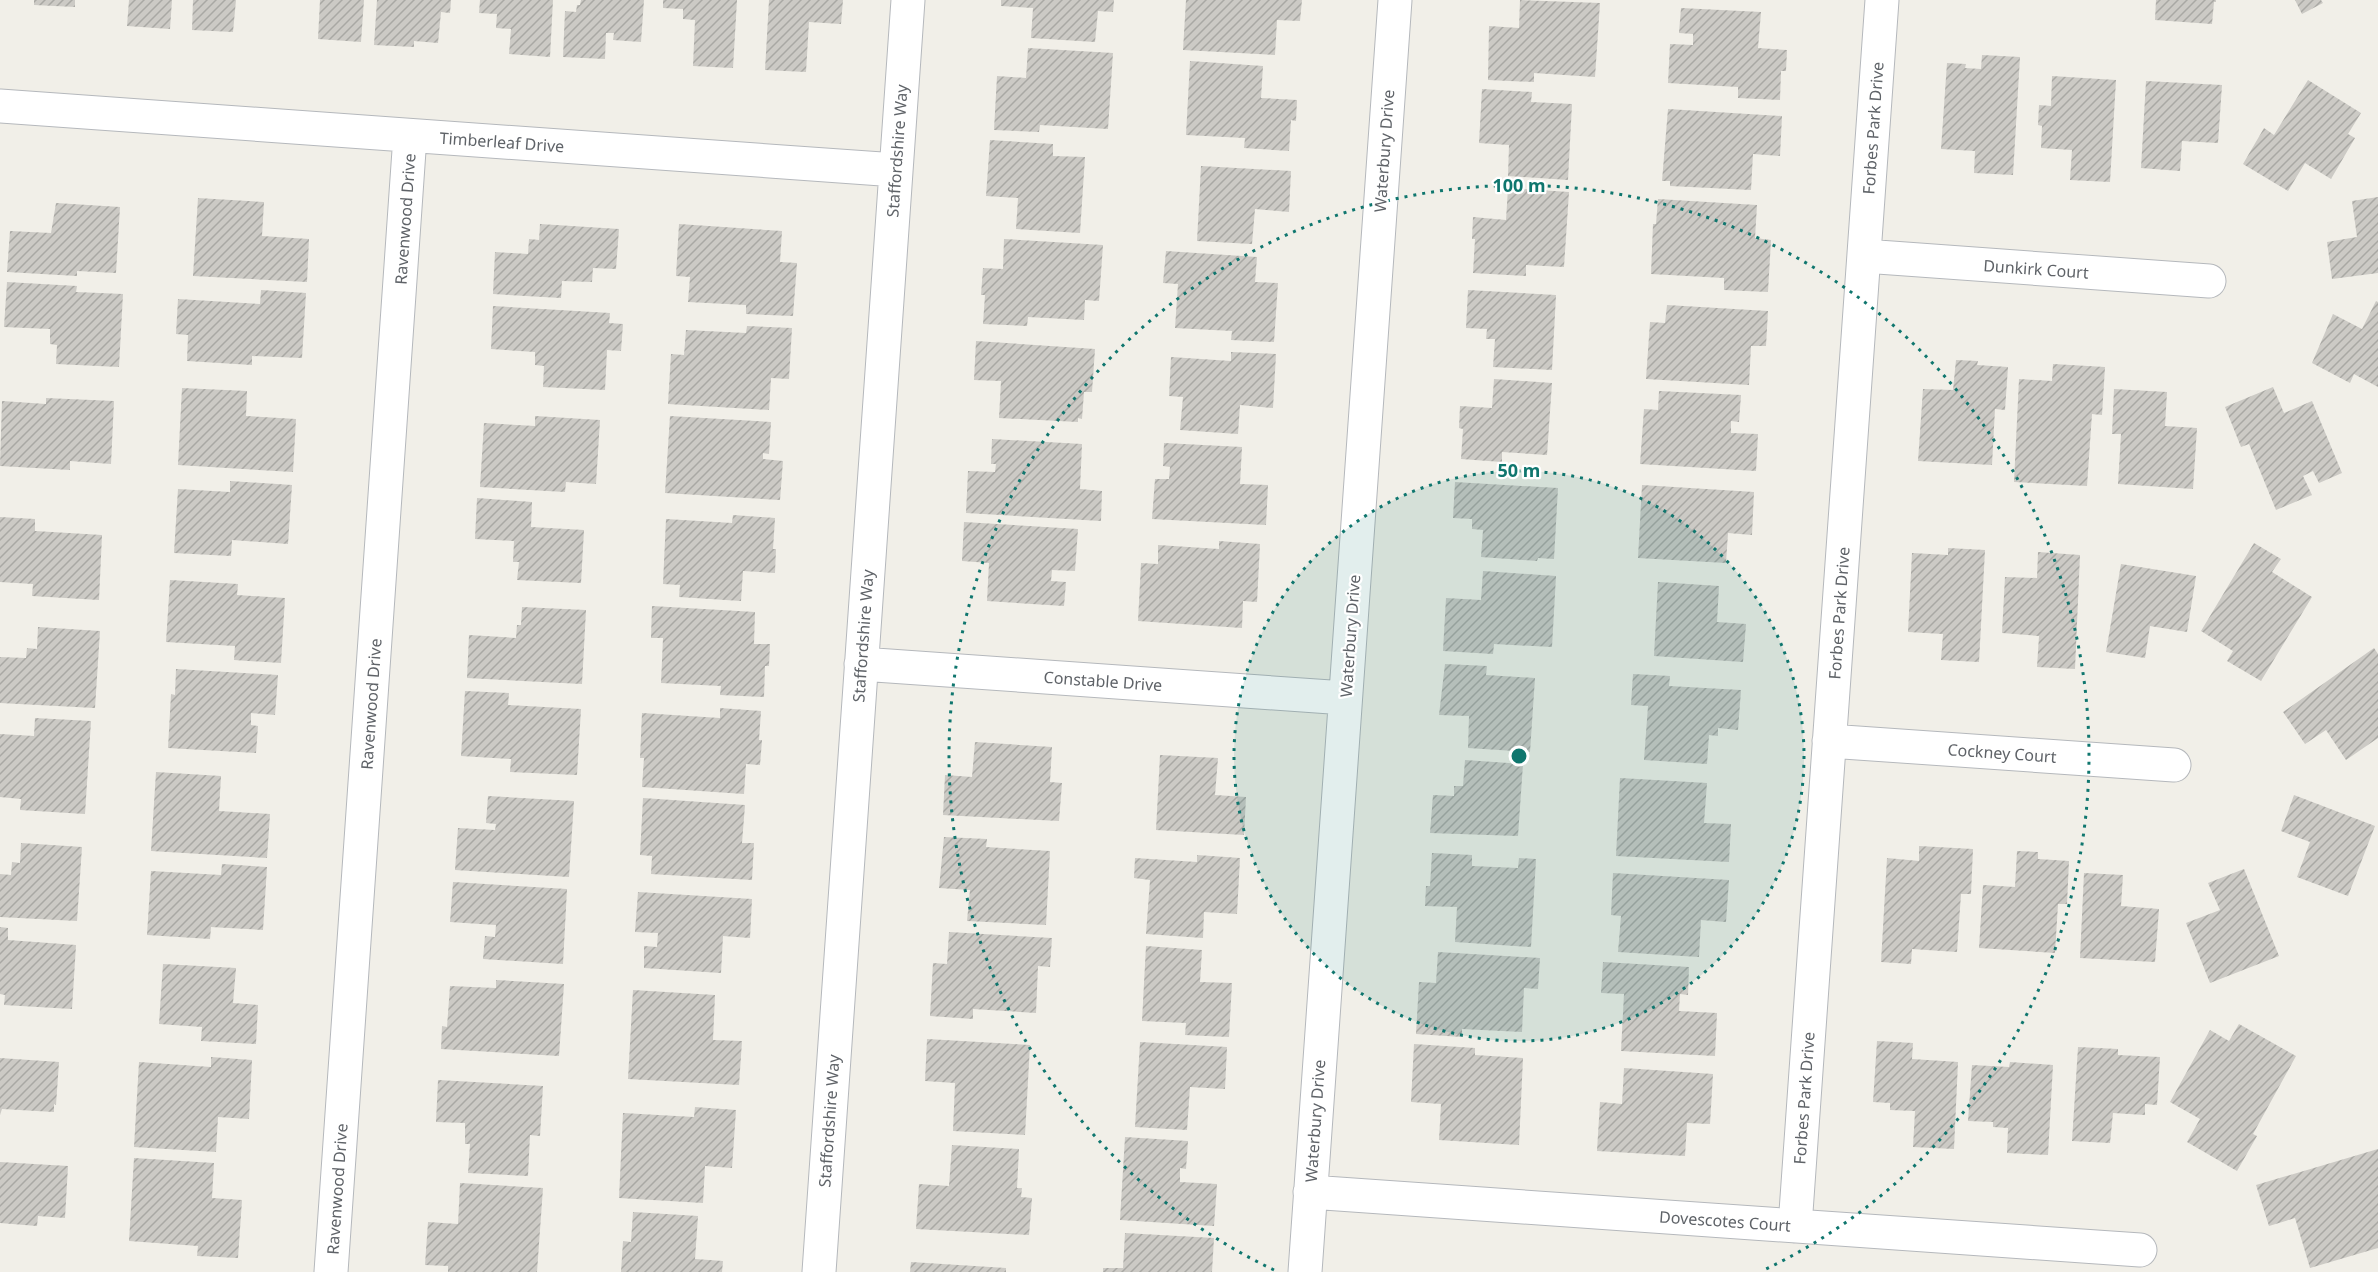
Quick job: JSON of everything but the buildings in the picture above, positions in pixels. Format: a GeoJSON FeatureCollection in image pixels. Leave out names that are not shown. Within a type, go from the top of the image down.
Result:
{"type":"FeatureCollection","features":[{"type":"Feature","properties":{"kind":"street","name":"Staffordshire Way"},"geometry":{"type":"LineString","coordinates":[[819,1272],[908,0]]}},
{"type":"Feature","properties":{"kind":"street","name":"Waterbury Drive"},"geometry":{"type":"LineString","coordinates":[[1305,1272],[1395,0]]}},
{"type":"Feature","properties":{"kind":"street","name":"Forbes Park Drive"},"geometry":{"type":"LineString","coordinates":[[1795,1226],[1882,0]]}},
{"type":"Feature","properties":{"kind":"street","name":"Timberleaf Drive"},"geometry":{"type":"LineString","coordinates":[[0,106],[896,170]]}},
{"type":"Feature","properties":{"kind":"street","name":"Ravenwood Drive"},"geometry":{"type":"LineString","coordinates":[[332,1272],[410,136]]}},
{"type":"Feature","properties":{"kind":"street","name":"Dunkirk Court"},"geometry":{"type":"LineString","coordinates":[[1864,256],[2209,281]]}},
{"type":"Feature","properties":{"kind":"street","name":"Constable Drive"},"geometry":{"type":"LineString","coordinates":[[861,664],[1345,698]]}},
{"type":"Feature","properties":{"kind":"street","name":"Cockney Court"},"geometry":{"type":"LineString","coordinates":[[1829,741],[2174,765]]}},
{"type":"Feature","properties":{"kind":"street","name":"Dovescotes Court"},"geometry":{"type":"LineString","coordinates":[[1310,1192],[2140,1250]]}}]}
